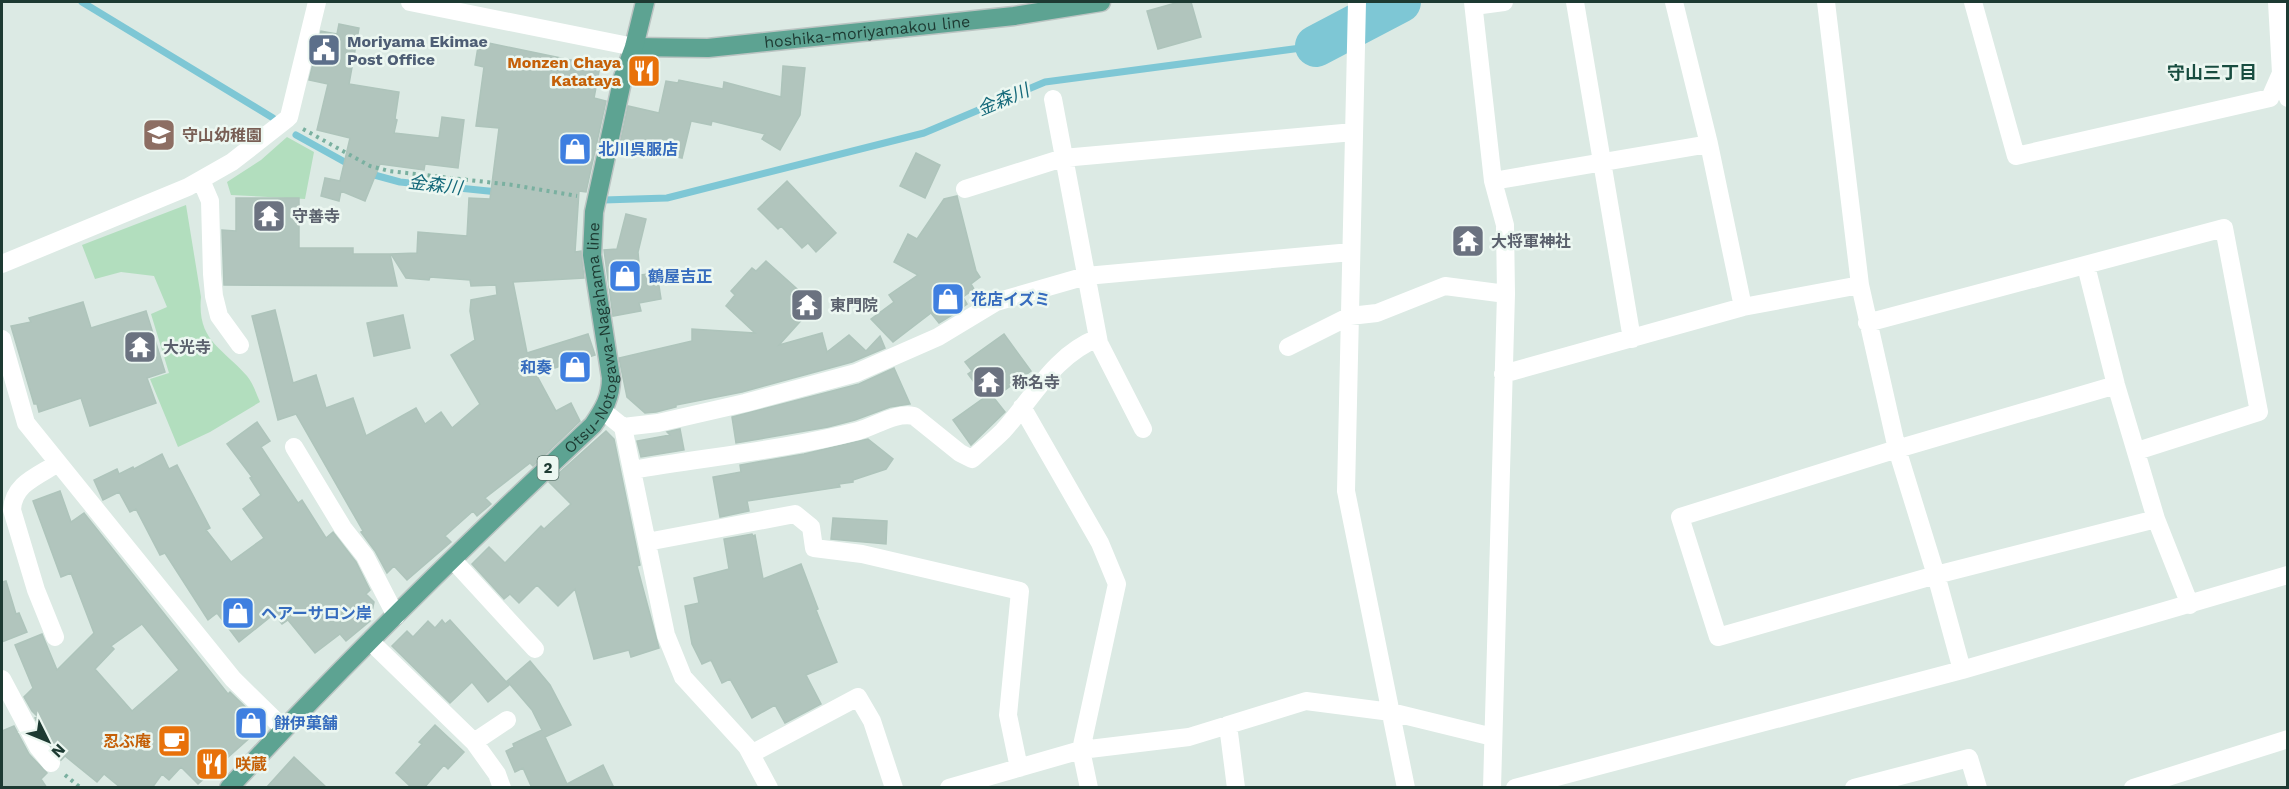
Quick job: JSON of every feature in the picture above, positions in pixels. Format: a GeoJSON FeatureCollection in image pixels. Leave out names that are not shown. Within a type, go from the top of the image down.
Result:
{"type":"FeatureCollection","features":[{"type":"Feature","properties":{"kind":"main road","name":"Otsu-Notogawa-Nagahama line"},"geometry":{"type":"LineString","coordinates":[[228,788],[283,728],[370,640],[593,425],[603,411],[610,396],[611,378],[592,255],[594,212],[623,77],[634,47],[645,2]]}},
{"type":"Feature","properties":{"kind":"main road","name":"hoshika-moriyamakou line"},"geometry":{"type":"LineString","coordinates":[[634,47],[708,48],[1014,16],[1055,5],[1101,2]]}},
{"type":"Feature","properties":{"kind":"street"},"geometry":{"type":"LineString","coordinates":[[2,264],[201,180],[232,162],[287,119],[317,2]]}},
{"type":"Feature","properties":{"kind":"street"},"geometry":{"type":"LineString","coordinates":[[410,2],[634,47]]}},
{"type":"Feature","properties":{"kind":"street"},"geometry":{"type":"LineString","coordinates":[[1357,2],[1346,491],[1407,788]]}},
{"type":"Feature","properties":{"kind":"street"},"geometry":{"type":"LineString","coordinates":[[1492,788],[1506,294],[1505,225],[1493,181],[1473,4],[1504,2]]}},
{"type":"Feature","properties":{"kind":"street"},"geometry":{"type":"LineString","coordinates":[[1575,2],[1632,339]]}},
{"type":"Feature","properties":{"kind":"street"},"geometry":{"type":"LineString","coordinates":[[1674,2],[1709,144],[1743,307]]}},
{"type":"Feature","properties":{"kind":"street"},"geometry":{"type":"LineString","coordinates":[[1826,2],[1860,285],[1897,449],[1936,575],[1962,670]]}},
{"type":"Feature","properties":{"kind":"street"},"geometry":{"type":"LineString","coordinates":[[1973,2],[2016,156],[2270,98],[2281,73]]}},
{"type":"Feature","properties":{"kind":"street"},"geometry":{"type":"LineString","coordinates":[[2277,2],[2281,73],[2288,98]]}},
{"type":"Feature","properties":{"kind":"street"},"geometry":{"type":"LineString","coordinates":[[1053,99],[1098,338],[1143,429]]}},
{"type":"Feature","properties":{"kind":"street"},"geometry":{"type":"LineString","coordinates":[[965,189],[1063,158],[1354,132]]}},
{"type":"Feature","properties":{"kind":"street"},"geometry":{"type":"LineString","coordinates":[[1493,181],[1709,144]]}},
{"type":"Feature","properties":{"kind":"street"},"geometry":{"type":"LineString","coordinates":[[201,180],[210,201],[214,296],[219,316],[240,345]]}},
{"type":"Feature","properties":{"kind":"street"},"geometry":{"type":"LineString","coordinates":[[1868,323],[2224,228],[2259,412],[2137,451]]}},
{"type":"Feature","properties":{"kind":"street"},"geometry":{"type":"LineString","coordinates":[[623,427],[658,423],[745,403],[856,373],[938,337],[996,302],[1086,276],[1351,252]]}},
{"type":"Feature","properties":{"kind":"street"},"geometry":{"type":"LineString","coordinates":[[2086,266],[2116,384],[2156,519],[2190,605]]}},
{"type":"Feature","properties":{"kind":"street"},"geometry":{"type":"LineString","coordinates":[[1503,374],[1743,307],[1860,285]]}},
{"type":"Feature","properties":{"kind":"street"},"geometry":{"type":"LineString","coordinates":[[1288,347],[1350,316],[1377,313],[1445,286],[1506,294]]}},
{"type":"Feature","properties":{"kind":"street"},"geometry":{"type":"LineString","coordinates":[[632,470],[817,440],[860,430],[904,414],[914,416],[960,453],[972,459],[1003,431],[1055,366],[1088,342],[1098,338]]}},
{"type":"Feature","properties":{"kind":"street"},"geometry":{"type":"LineString","coordinates":[[2,339],[26,423],[233,679],[283,728]]}},
{"type":"Feature","properties":{"kind":"street"},"geometry":{"type":"LineString","coordinates":[[2116,384],[1680,517],[1718,637],[1936,575],[2156,519]]}},
{"type":"Feature","properties":{"kind":"street"},"geometry":{"type":"LineString","coordinates":[[1022,406],[1100,543],[1117,584],[1081,750],[1089,788]]}},
{"type":"Feature","properties":{"kind":"street"},"geometry":{"type":"LineString","coordinates":[[603,411],[623,427],[666,635],[683,677],[725,721],[752,754],[769,788]]}},
{"type":"Feature","properties":{"kind":"street"},"geometry":{"type":"LineString","coordinates":[[294,447],[343,528],[365,556],[396,616]]}},
{"type":"Feature","properties":{"kind":"street"},"geometry":{"type":"LineString","coordinates":[[55,637],[36,590],[12,510],[13,499],[18,490],[58,463]]}},
{"type":"Feature","properties":{"kind":"street"},"geometry":{"type":"LineString","coordinates":[[647,542],[795,514],[811,527],[814,548],[862,554],[1020,591],[1008,715],[1019,768]]}},
{"type":"Feature","properties":{"kind":"street"},"geometry":{"type":"LineString","coordinates":[[453,560],[535,649]]}},
{"type":"Feature","properties":{"kind":"street"},"geometry":{"type":"LineString","coordinates":[[1515,788],[1962,670],[2288,575]]}},
{"type":"Feature","properties":{"kind":"street"},"geometry":{"type":"LineString","coordinates":[[370,640],[474,742],[497,774],[502,788]]}},
{"type":"Feature","properties":{"kind":"street"},"geometry":{"type":"LineString","coordinates":[[2,679],[38,747],[51,763]]}},
{"type":"Feature","properties":{"kind":"street"},"geometry":{"type":"LineString","coordinates":[[752,754],[858,697],[872,721],[894,788]]}},
{"type":"Feature","properties":{"kind":"street"},"geometry":{"type":"LineString","coordinates":[[949,788],[1081,750],[1189,737],[1306,701],[1391,712],[1493,737]]}},
{"type":"Feature","properties":{"kind":"street"},"geometry":{"type":"LineString","coordinates":[[474,742],[507,720]]}},
{"type":"Feature","properties":{"kind":"street"},"geometry":{"type":"LineString","coordinates":[[1228,725],[1236,788]]}},
{"type":"Feature","properties":{"kind":"street"},"geometry":{"type":"LineString","coordinates":[[2133,788],[2288,739]]}},
{"type":"Feature","properties":{"kind":"street"},"geometry":{"type":"LineString","coordinates":[[1854,788],[1969,758],[1978,788]]}},
{"type":"Feature","properties":{"kind":"path"},"geometry":{"type":"LineString","coordinates":[[287,119],[370,166],[388,171],[597,198]]}},
{"type":"Feature","properties":{"kind":"green space"},"geometry":{"type":"Polygon","coordinates":[[[287,137],[314,152],[305,199],[231,195],[227,182],[261,160],[287,137]]]}},
{"type":"Feature","properties":{"kind":"green space"},"geometry":{"type":"Polygon","coordinates":[[[186,205],[201,297],[203,324],[213,342],[249,379],[260,402],[210,432],[178,447],[150,379],[169,373],[151,314],[167,307],[154,276],[121,272],[95,279],[82,245],[186,205]]]}},
{"type":"Feature","properties":{"kind":"building"},"geometry":{"type":"Polygon","coordinates":[[[1179,2],[1191,2],[1201,37],[1158,49],[1147,11],[1179,2]]]}},
{"type":"Feature","properties":{"kind":"building"},"geometry":{"type":"Polygon","coordinates":[[[339,24],[359,28],[349,84],[399,92],[394,133],[439,138],[442,117],[464,120],[458,168],[425,164],[424,170],[380,164],[365,201],[341,191],[339,201],[321,196],[325,178],[340,181],[350,138],[317,130],[328,84],[309,80],[321,31],[337,34],[339,24]]]}},
{"type":"Feature","properties":{"kind":"building"},"geometry":{"type":"Polygon","coordinates":[[[479,41],[600,66],[594,98],[606,101],[586,192],[579,191],[575,252],[581,251],[584,278],[513,282],[527,353],[588,334],[595,355],[536,374],[556,411],[571,403],[580,421],[533,466],[530,463],[485,498],[491,504],[477,516],[473,511],[445,536],[451,542],[407,580],[394,566],[387,573],[361,532],[363,531],[296,414],[278,420],[252,316],[275,310],[293,383],[316,375],[326,408],[353,398],[366,436],[416,408],[425,424],[441,412],[452,428],[480,404],[451,355],[475,340],[470,311],[471,300],[497,295],[496,285],[471,286],[470,280],[406,278],[391,254],[417,253],[418,232],[467,236],[469,198],[490,199],[499,128],[476,126],[484,67],[475,65],[479,41]]]}},
{"type":"Feature","properties":{"kind":"building"},"geometry":{"type":"Polygon","coordinates":[[[783,66],[805,68],[800,115],[780,150],[762,139],[765,134],[712,121],[711,125],[691,121],[682,158],[620,144],[628,106],[659,113],[666,81],[678,83],[679,80],[723,89],[724,82],[781,97],[783,66]]]}},
{"type":"Feature","properties":{"kind":"building"},"geometry":{"type":"Polygon","coordinates":[[[916,153],[940,165],[925,198],[900,186],[916,153]]]}},
{"type":"Feature","properties":{"kind":"building"},"geometry":{"type":"Polygon","coordinates":[[[787,181],[836,233],[816,252],[808,243],[802,248],[781,226],[778,229],[758,209],[787,181]]]}},
{"type":"Feature","properties":{"kind":"building"},"geometry":{"type":"Polygon","coordinates":[[[957,196],[976,271],[980,277],[971,284],[974,289],[963,297],[967,304],[954,314],[939,323],[931,313],[893,342],[871,319],[894,302],[889,295],[918,275],[894,262],[908,234],[917,239],[944,199],[957,196]]]}},
{"type":"Feature","properties":{"kind":"building"},"geometry":{"type":"Polygon","coordinates":[[[236,198],[299,198],[299,248],[353,248],[353,254],[390,254],[397,286],[224,285],[222,230],[236,231],[236,198]]]}},
{"type":"Feature","properties":{"kind":"building"},"geometry":{"type":"Polygon","coordinates":[[[626,214],[646,219],[638,252],[640,275],[657,273],[661,299],[639,303],[641,311],[613,316],[604,250],[617,249],[626,214]]]}},
{"type":"Feature","properties":{"kind":"building"},"geometry":{"type":"Polygon","coordinates":[[[766,261],[815,305],[779,345],[822,333],[827,352],[849,335],[866,351],[880,336],[885,348],[852,362],[742,392],[676,405],[676,407],[656,412],[645,413],[627,397],[619,358],[692,341],[692,329],[755,333],[726,306],[735,295],[731,291],[752,268],[756,271],[766,261]]]}},
{"type":"Feature","properties":{"kind":"building"},"geometry":{"type":"Polygon","coordinates":[[[83,302],[91,328],[146,311],[165,372],[147,378],[156,403],[90,426],[81,398],[39,412],[37,404],[34,404],[11,326],[31,322],[29,318],[83,302]]]}},
{"type":"Feature","properties":{"kind":"building"},"geometry":{"type":"Polygon","coordinates":[[[403,315],[410,348],[374,356],[367,323],[403,315]]]}},
{"type":"Feature","properties":{"kind":"building"},"geometry":{"type":"Polygon","coordinates":[[[1004,334],[1031,371],[994,398],[1005,412],[971,445],[953,420],[985,397],[968,374],[972,371],[965,362],[1004,334]]]}},
{"type":"Feature","properties":{"kind":"building"},"geometry":{"type":"Polygon","coordinates":[[[894,368],[910,404],[890,407],[828,427],[736,443],[732,417],[859,384],[894,368]]]}},
{"type":"Feature","properties":{"kind":"building"},"geometry":{"type":"Polygon","coordinates":[[[257,422],[270,441],[261,447],[298,503],[302,500],[326,538],[333,532],[356,562],[370,590],[366,594],[374,602],[370,621],[346,641],[340,634],[315,653],[288,620],[282,624],[274,614],[239,642],[217,613],[208,620],[165,553],[160,555],[136,509],[130,512],[119,492],[103,500],[94,480],[117,469],[119,474],[133,467],[134,469],[162,454],[169,469],[177,465],[210,528],[206,530],[231,562],[264,538],[243,509],[261,495],[250,478],[252,477],[227,444],[257,422]]]}},
{"type":"Feature","properties":{"kind":"building"},"geometry":{"type":"Polygon","coordinates":[[[680,429],[684,450],[641,457],[637,441],[670,435],[667,432],[680,429]]]}},
{"type":"Feature","properties":{"kind":"building"},"geometry":{"type":"Polygon","coordinates":[[[606,431],[614,439],[640,565],[637,566],[659,648],[631,657],[629,650],[594,659],[575,589],[558,606],[537,585],[519,603],[510,594],[504,599],[472,564],[489,547],[505,563],[541,526],[544,529],[571,504],[549,482],[606,431]]]}},
{"type":"Feature","properties":{"kind":"building"},"geometry":{"type":"Polygon","coordinates":[[[868,439],[893,459],[886,469],[853,480],[853,482],[839,484],[840,487],[747,501],[749,511],[720,517],[713,477],[741,472],[740,465],[804,454],[868,439]]]}},
{"type":"Feature","properties":{"kind":"building"},"geometry":{"type":"Polygon","coordinates":[[[60,491],[71,522],[84,513],[228,694],[230,692],[264,725],[198,784],[181,767],[169,780],[162,774],[152,788],[121,788],[104,774],[97,782],[65,756],[61,760],[47,741],[35,718],[38,717],[24,697],[33,688],[15,645],[42,634],[57,670],[94,633],[71,573],[61,577],[33,501],[60,491]],[[142,624],[111,646],[114,649],[95,669],[132,711],[179,670],[142,624]]]}},
{"type":"Feature","properties":{"kind":"building"},"geometry":{"type":"Polygon","coordinates":[[[833,518],[887,521],[886,544],[831,539],[833,518]]]}},
{"type":"Feature","properties":{"kind":"building"},"geometry":{"type":"Polygon","coordinates":[[[755,535],[763,579],[801,564],[837,662],[806,675],[821,704],[785,723],[775,705],[752,718],[730,679],[722,683],[711,660],[702,664],[692,644],[685,606],[699,603],[694,578],[729,569],[724,539],[755,535]]]}},
{"type":"Feature","properties":{"kind":"building"},"geometry":{"type":"Polygon","coordinates":[[[6,581],[16,614],[19,613],[27,632],[2,642],[2,582],[6,581]]]}},
{"type":"Feature","properties":{"kind":"building"},"geometry":{"type":"Polygon","coordinates":[[[442,620],[445,624],[450,620],[509,685],[488,702],[472,682],[450,703],[392,646],[407,631],[413,637],[428,621],[435,628],[442,620]]]}},
{"type":"Feature","properties":{"kind":"building"},"geometry":{"type":"Polygon","coordinates":[[[530,661],[550,685],[571,725],[545,737],[567,784],[603,765],[614,788],[532,788],[523,768],[515,772],[506,751],[514,747],[513,744],[542,730],[532,710],[507,681],[530,661]]]}},
{"type":"Feature","properties":{"kind":"building"},"geometry":{"type":"Polygon","coordinates":[[[435,725],[464,752],[448,769],[444,765],[424,788],[412,788],[396,773],[422,744],[419,742],[435,725]]]}},
{"type":"Feature","properties":{"kind":"building"},"geometry":{"type":"Polygon","coordinates":[[[14,726],[29,754],[47,773],[41,779],[47,788],[2,788],[2,731],[14,726]]]}},
{"type":"Feature","properties":{"kind":"building"},"geometry":{"type":"Polygon","coordinates":[[[294,757],[327,788],[266,788],[294,757]]]}},
{"type":"Feature","properties":{"kind":"waterway","name":"金森川"},"geometry":{"type":"LineString","coordinates":[[82,2],[273,118]]}},
{"type":"Feature","properties":{"kind":"waterway","name":"金森川"},"geometry":{"type":"LineString","coordinates":[[1316,46],[1400,2]]}},
{"type":"Feature","properties":{"kind":"waterway","name":"金森川"},"geometry":{"type":"LineString","coordinates":[[604,200],[667,198],[924,133],[1045,82],[1316,46]]}},
{"type":"Feature","properties":{"kind":"waterway","name":"金森川"},"geometry":{"type":"LineString","coordinates":[[296,135],[352,166]]}},
{"type":"Feature","properties":{"kind":"waterway","name":"金森川"},"geometry":{"type":"LineString","coordinates":[[367,173],[400,182],[498,192]]}},
{"type":"Feature","properties":{"kind":"place","name":"Moriyama Ekimae Post Office"},"geometry":{"type":"Point","coordinates":[324,50]}},
{"type":"Feature","properties":{"kind":"place","name":"Monzen Chaya Katataya"},"geometry":{"type":"Point","coordinates":[644,71]}},
{"type":"Feature","properties":{"kind":"place","name":"守山幼稚園"},"geometry":{"type":"Point","coordinates":[159,135]}},
{"type":"Feature","properties":{"kind":"place","name":"北川呉服店"},"geometry":{"type":"Point","coordinates":[575,149]}},
{"type":"Feature","properties":{"kind":"place","name":"守善寺"},"geometry":{"type":"Point","coordinates":[269,216]}},
{"type":"Feature","properties":{"kind":"place","name":"大将軍神社"},"geometry":{"type":"Point","coordinates":[1468,241]}},
{"type":"Feature","properties":{"kind":"place","name":"鶴屋吉正"},"geometry":{"type":"Point","coordinates":[625,276]}},
{"type":"Feature","properties":{"kind":"place","name":"花店イズミ"},"geometry":{"type":"Point","coordinates":[948,299]}},
{"type":"Feature","properties":{"kind":"place","name":"東門院"},"geometry":{"type":"Point","coordinates":[807,305]}},
{"type":"Feature","properties":{"kind":"place","name":"大光寺"},"geometry":{"type":"Point","coordinates":[140,347]}},
{"type":"Feature","properties":{"kind":"place","name":"和奏"},"geometry":{"type":"Point","coordinates":[575,367]}},
{"type":"Feature","properties":{"kind":"place","name":"称名寺"},"geometry":{"type":"Point","coordinates":[989,382]}},
{"type":"Feature","properties":{"kind":"place","name":"ヘアーサロン岸"},"geometry":{"type":"Point","coordinates":[238,613]}},
{"type":"Feature","properties":{"kind":"place","name":"餅伊菓舗"},"geometry":{"type":"Point","coordinates":[251,723]}},
{"type":"Feature","properties":{"kind":"place","name":"忍ぶ庵"},"geometry":{"type":"Point","coordinates":[174,741]}},
{"type":"Feature","properties":{"kind":"place","name":"咲蔵"},"geometry":{"type":"Point","coordinates":[212,764]}},
{"type":"Feature","properties":{"kind":"district","name":"守山三丁目"},"geometry":{"type":"Point","coordinates":[2212,73]}}]}
